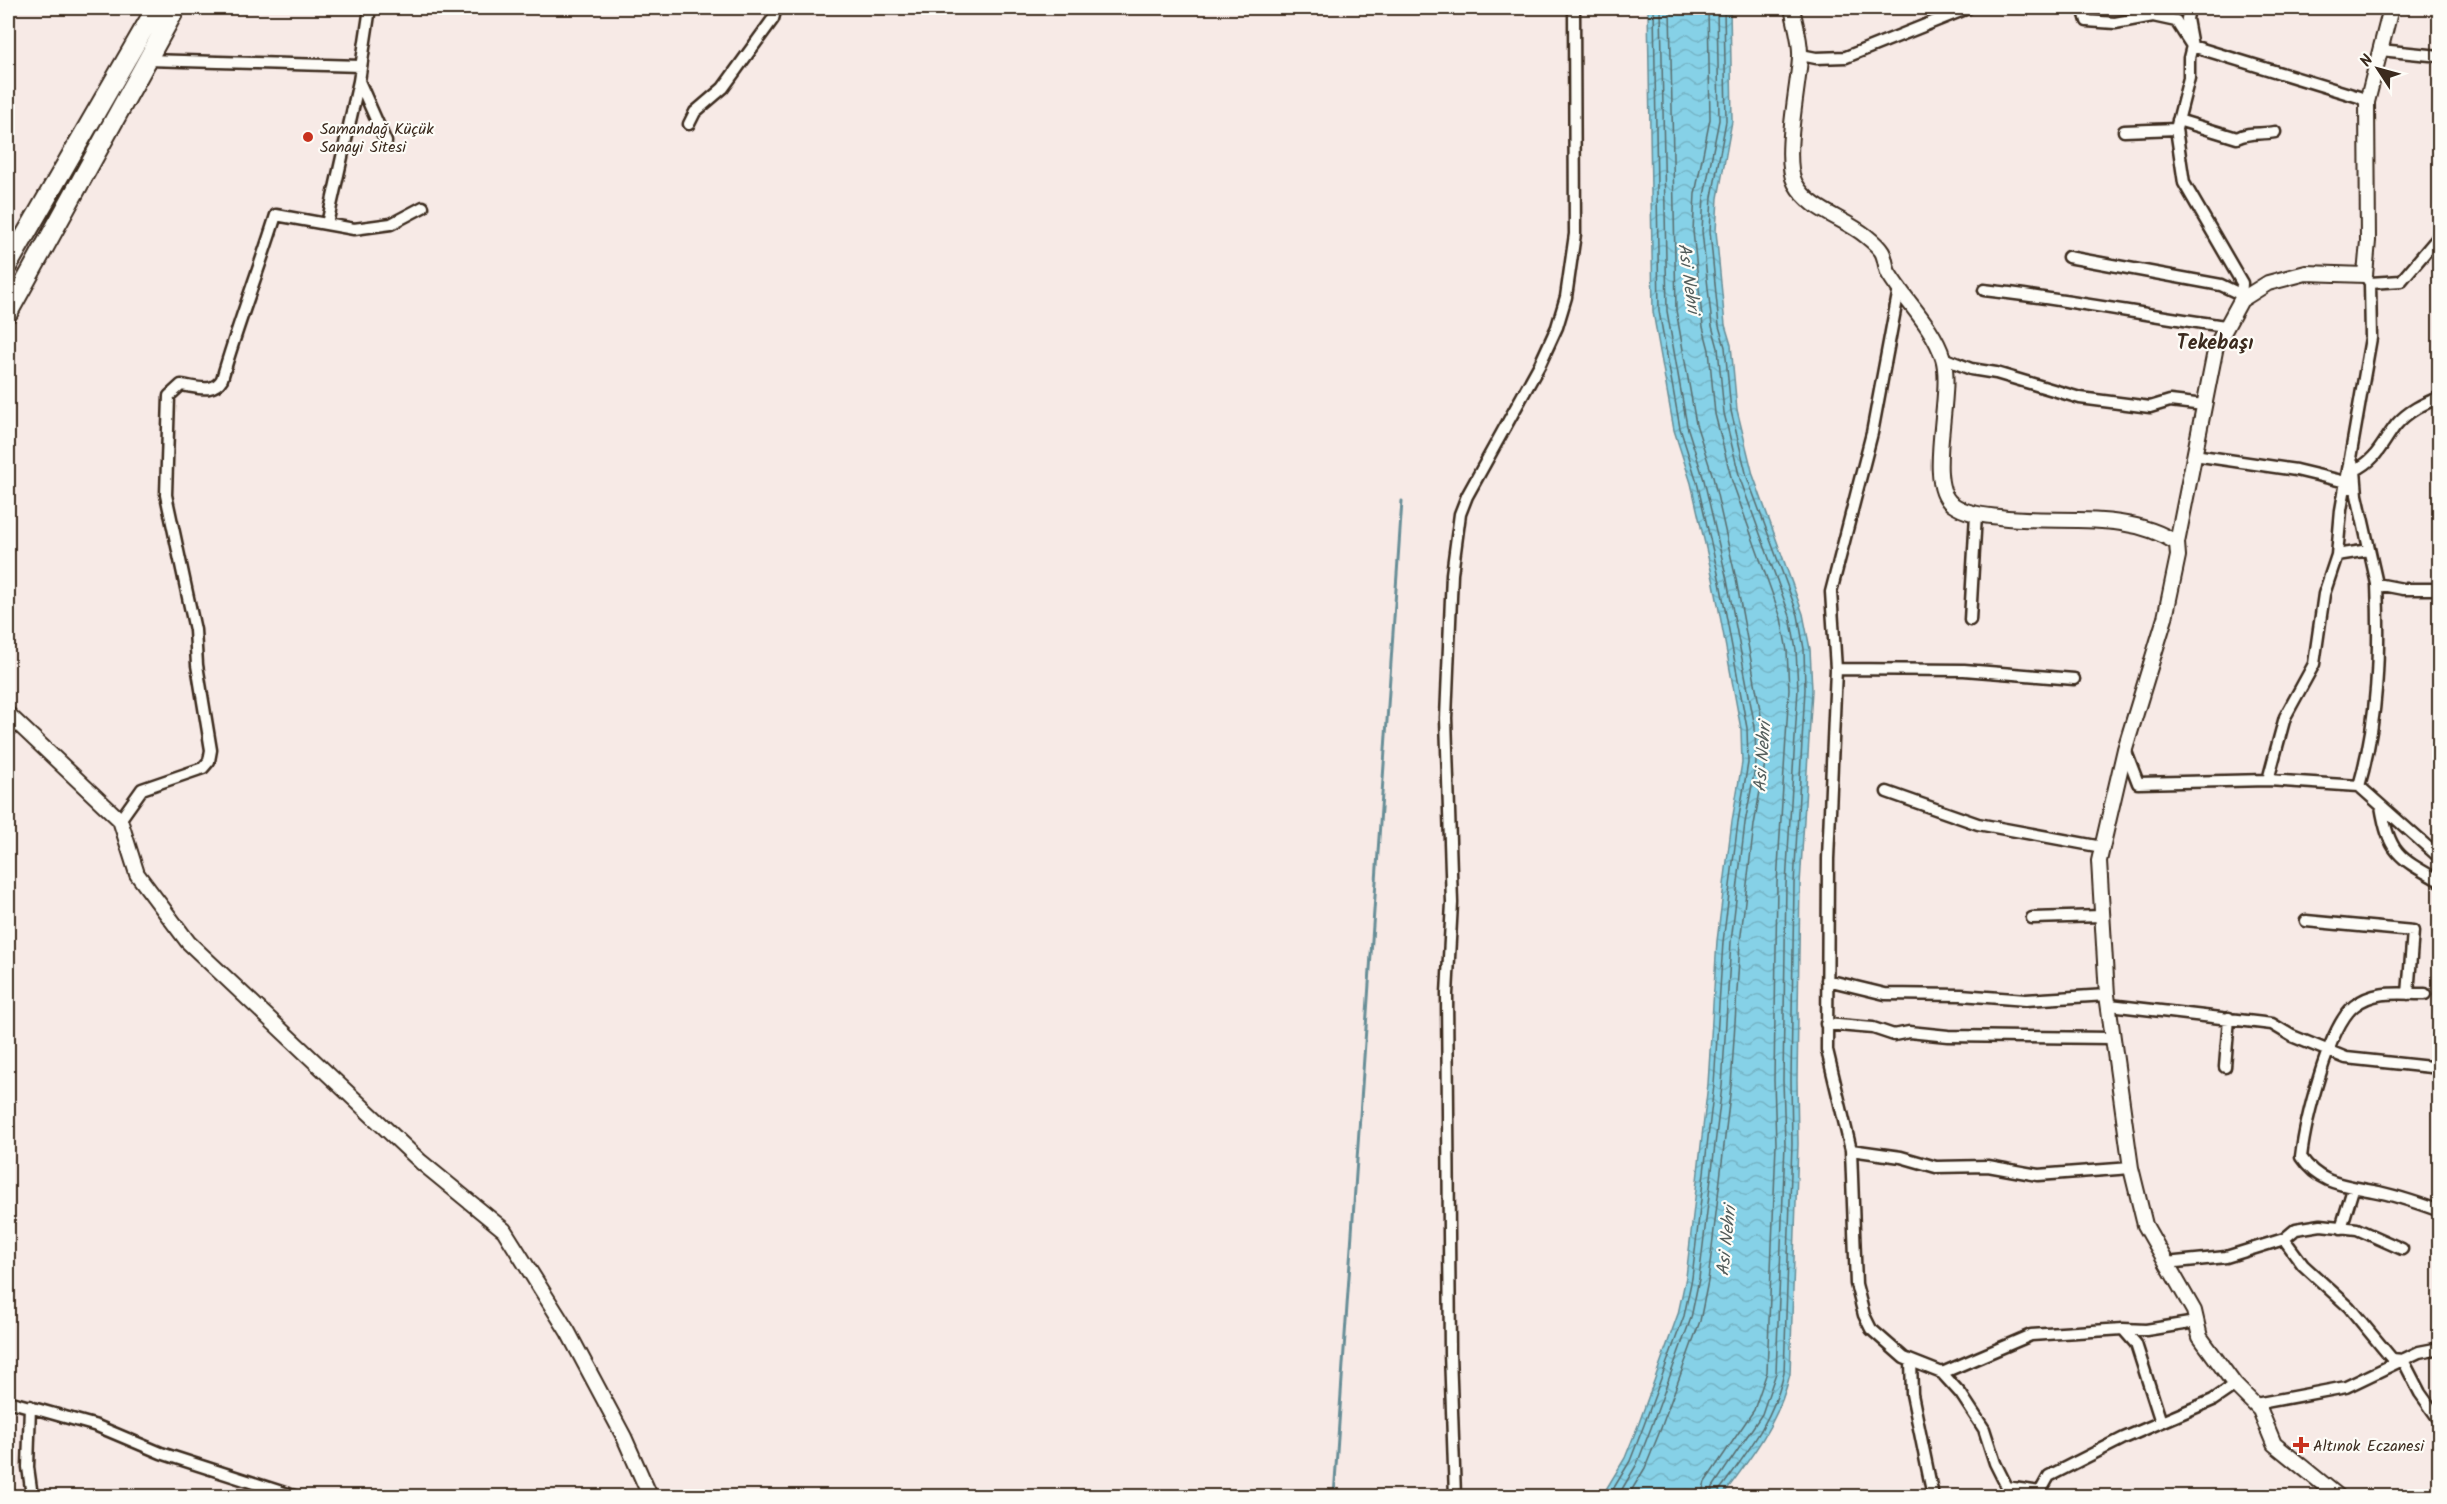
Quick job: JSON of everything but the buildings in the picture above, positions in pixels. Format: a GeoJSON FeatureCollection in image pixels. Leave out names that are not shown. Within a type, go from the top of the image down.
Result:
{"type":"FeatureCollection","features":[{"type":"Feature","properties":{"kind":"main road"},"geometry":{"type":"LineString","coordinates":[[8,265],[156,8]]}},
{"type":"Feature","properties":{"kind":"main road"},"geometry":{"type":"LineString","coordinates":[[8,314],[176,8]]}},
{"type":"Feature","properties":{"kind":"street"},"geometry":{"type":"LineString","coordinates":[[327,224],[359,81],[370,8]]}},
{"type":"Feature","properties":{"kind":"street"},"geometry":{"type":"LineString","coordinates":[[689,124],[695,112],[723,88],[773,19],[776,8]]}},
{"type":"Feature","properties":{"kind":"street"},"geometry":{"type":"LineString","coordinates":[[1455,1497],[1450,1353],[1448,994],[1452,903],[1446,718],[1452,574],[1460,514],[1467,496],[1540,364],[1557,327],[1566,297],[1573,259],[1576,192],[1574,8]]}},
{"type":"Feature","properties":{"kind":"street"},"geometry":{"type":"LineString","coordinates":[[1792,8],[1801,55],[1793,112],[1791,153],[1793,181],[1808,202],[1851,225],[1882,251],[1887,271],[1925,325],[1943,358],[1947,388],[1940,458],[1941,485],[1950,503],[1976,514],[2031,521],[2115,521],[2161,532],[2176,543]]}},
{"type":"Feature","properties":{"kind":"street"},"geometry":{"type":"LineString","coordinates":[[1801,55],[1816,58],[1846,57],[1968,8]]}},
{"type":"Feature","properties":{"kind":"street"},"geometry":{"type":"LineString","coordinates":[[2083,8],[2087,21],[2115,23],[2152,16],[2184,16],[2192,46],[2188,58],[2189,78],[2177,124],[2184,183],[2242,283],[2242,297],[2216,346],[2176,543],[2178,556],[2165,618],[2125,749],[2099,861],[2112,1038],[2131,1168],[2145,1225],[2194,1311],[2200,1337],[2235,1385],[2260,1410],[2274,1444],[2338,1497]]}},
{"type":"Feature","properties":{"kind":"street"},"geometry":{"type":"LineString","coordinates":[[2268,780],[2285,717],[2314,664],[2324,594],[2337,555],[2346,482],[2371,338],[2368,279],[2367,102],[2391,8]]}},
{"type":"Feature","properties":{"kind":"street"},"geometry":{"type":"LineString","coordinates":[[2192,46],[2358,97],[2367,102]]}},
{"type":"Feature","properties":{"kind":"street"},"geometry":{"type":"LineString","coordinates":[[2380,50],[2439,56]]}},
{"type":"Feature","properties":{"kind":"street"},"geometry":{"type":"LineString","coordinates":[[147,60],[361,66]]}},
{"type":"Feature","properties":{"kind":"street"},"geometry":{"type":"LineString","coordinates":[[359,81],[386,141]]}},
{"type":"Feature","properties":{"kind":"street"},"geometry":{"type":"LineString","coordinates":[[2124,131],[2177,124],[2237,138],[2247,133],[2262,135],[2275,132]]}},
{"type":"Feature","properties":{"kind":"street"},"geometry":{"type":"LineString","coordinates":[[120,820],[142,789],[203,768],[209,760],[211,750],[197,665],[195,630],[168,507],[169,396],[181,385],[208,389],[218,386],[276,215],[354,229],[374,228],[392,224],[423,207]]}},
{"type":"Feature","properties":{"kind":"street"},"geometry":{"type":"LineString","coordinates":[[2242,297],[2268,283],[2306,273],[2401,281],[2439,235]]}},
{"type":"Feature","properties":{"kind":"street"},"geometry":{"type":"LineString","coordinates":[[2068,257],[2221,285],[2242,297]]}},
{"type":"Feature","properties":{"kind":"street"},"geometry":{"type":"LineString","coordinates":[[1899,289],[1872,433],[1831,592],[1836,669],[1828,859],[1827,1050],[1851,1150],[1856,1284],[1864,1315],[1871,1329],[1911,1361],[1942,1372],[1961,1394],[1983,1429],[1995,1463],[2007,1487],[2041,1494],[2049,1476],[2212,1400],[2235,1385]]}},
{"type":"Feature","properties":{"kind":"street"},"geometry":{"type":"LineString","coordinates":[[1984,290],[2066,299],[2159,317],[2225,326]]}},
{"type":"Feature","properties":{"kind":"street"},"geometry":{"type":"LineString","coordinates":[[1943,358],[1971,369],[1996,373],[2080,398],[2150,407],[2170,401],[2204,405]]}},
{"type":"Feature","properties":{"kind":"street"},"geometry":{"type":"LineString","coordinates":[[2355,470],[2369,464],[2396,425],[2418,406],[2439,397]]}},
{"type":"Feature","properties":{"kind":"street"},"geometry":{"type":"LineString","coordinates":[[2194,455],[2296,470],[2346,482],[2357,495]]}},
{"type":"Feature","properties":{"kind":"street"},"geometry":{"type":"LineString","coordinates":[[2350,459],[2355,470],[2357,495],[2377,585],[2379,640],[2376,705],[2359,786]]}},
{"type":"Feature","properties":{"kind":"street"},"geometry":{"type":"LineString","coordinates":[[1970,620],[1976,514]]}},
{"type":"Feature","properties":{"kind":"street"},"geometry":{"type":"LineString","coordinates":[[2337,555],[2369,550]]}},
{"type":"Feature","properties":{"kind":"street"},"geometry":{"type":"LineString","coordinates":[[2377,585],[2403,589],[2439,589]]}},
{"type":"Feature","properties":{"kind":"street"},"geometry":{"type":"LineString","coordinates":[[1836,669],[1964,670],[2074,679]]}},
{"type":"Feature","properties":{"kind":"street"},"geometry":{"type":"LineString","coordinates":[[8,714],[120,820],[136,874],[188,942],[421,1162],[504,1230],[568,1332],[624,1437],[650,1497]]}},
{"type":"Feature","properties":{"kind":"street"},"geometry":{"type":"LineString","coordinates":[[2125,749],[2138,783],[2268,780],[2359,786],[2439,858]]}},
{"type":"Feature","properties":{"kind":"street"},"geometry":{"type":"LineString","coordinates":[[1887,792],[1977,824],[2102,847]]}},
{"type":"Feature","properties":{"kind":"street"},"geometry":{"type":"LineString","coordinates":[[2381,806],[2386,838],[2404,861],[2439,881]]}},
{"type":"Feature","properties":{"kind":"street"},"geometry":{"type":"LineString","coordinates":[[2032,918],[2102,916]]}},
{"type":"Feature","properties":{"kind":"street"},"geometry":{"type":"LineString","coordinates":[[2306,921],[2413,931],[2409,994]]}},
{"type":"Feature","properties":{"kind":"street"},"geometry":{"type":"LineString","coordinates":[[1827,981],[1885,994],[1961,995],[2026,1000],[2109,1000],[2272,1024],[2346,1058],[2439,1068]]}},
{"type":"Feature","properties":{"kind":"street"},"geometry":{"type":"LineString","coordinates":[[2425,994],[2386,993],[2355,1006],[2340,1026],[2330,1051],[2308,1115],[2301,1157],[2310,1169],[2326,1181],[2353,1189],[2373,1191],[2439,1211]]}},
{"type":"Feature","properties":{"kind":"street"},"geometry":{"type":"LineString","coordinates":[[2225,1067],[2229,1018]]}},
{"type":"Feature","properties":{"kind":"street"},"geometry":{"type":"LineString","coordinates":[[1826,1024],[1873,1028],[1894,1035],[1909,1032],[1948,1036],[2112,1038]]}},
{"type":"Feature","properties":{"kind":"street"},"geometry":{"type":"LineString","coordinates":[[1851,1150],[1901,1157],[1936,1167],[1988,1166],[2038,1175],[2131,1168]]}},
{"type":"Feature","properties":{"kind":"street"},"geometry":{"type":"LineString","coordinates":[[2342,1228],[2353,1189]]}},
{"type":"Feature","properties":{"kind":"street"},"geometry":{"type":"LineString","coordinates":[[2166,1263],[2226,1257],[2284,1239],[2296,1229],[2320,1225],[2356,1229],[2403,1249]]}},
{"type":"Feature","properties":{"kind":"street"},"geometry":{"type":"LineString","coordinates":[[2284,1239],[2302,1265],[2349,1307],[2392,1359],[2403,1360]]}},
{"type":"Feature","properties":{"kind":"street"},"geometry":{"type":"LineString","coordinates":[[1942,1372],[2031,1335],[2058,1331],[2146,1330],[2196,1322]]}},
{"type":"Feature","properties":{"kind":"street"},"geometry":{"type":"LineString","coordinates":[[2124,1329],[2136,1344],[2161,1422]]}},
{"type":"Feature","properties":{"kind":"street"},"geometry":{"type":"LineString","coordinates":[[2255,1404],[2346,1387],[2419,1352],[2439,1348]]}},
{"type":"Feature","properties":{"kind":"street"},"geometry":{"type":"LineString","coordinates":[[2403,1360],[2420,1393],[2439,1421]]}},
{"type":"Feature","properties":{"kind":"street"},"geometry":{"type":"LineString","coordinates":[[1911,1361],[1912,1394],[1933,1497]]}},
{"type":"Feature","properties":{"kind":"street"},"geometry":{"type":"LineString","coordinates":[[8,1401],[97,1426],[161,1453],[294,1497]]}},
{"type":"Feature","properties":{"kind":"street"},"geometry":{"type":"LineString","coordinates":[[30,1407],[28,1467],[32,1497]]}},
{"type":"Feature","properties":{"kind":"water","name":"Asi Nehri"},"geometry":{"type":"Polygon","coordinates":[[[1648,8],[1730,8],[1732,121],[1718,198],[1716,231],[1725,325],[1731,345],[1737,410],[1753,475],[1803,614],[1810,649],[1812,690],[1800,884],[1798,1144],[1790,1374],[1779,1408],[1763,1439],[1722,1496],[1602,1496],[1625,1458],[1639,1423],[1678,1314],[1686,1277],[1708,1084],[1717,941],[1732,821],[1742,763],[1741,729],[1714,583],[1691,483],[1674,430],[1653,312],[1648,8]]]}},
{"type":"Feature","properties":{"kind":"waterway"},"geometry":{"type":"LineString","coordinates":[[1334,1496],[1402,501]]}},
{"type":"Feature","properties":{"kind":"place","name":"Samandağ Küçük Sanayi Sitesi"},"geometry":{"type":"Point","coordinates":[308,137]}},
{"type":"Feature","properties":{"kind":"place","name":"Altınok Eczanesi"},"geometry":{"type":"Point","coordinates":[2301,1445]}},
{"type":"Feature","properties":{"kind":"district","name":"Tekebaşı"},"geometry":{"type":"Point","coordinates":[2215,342]}}]}
